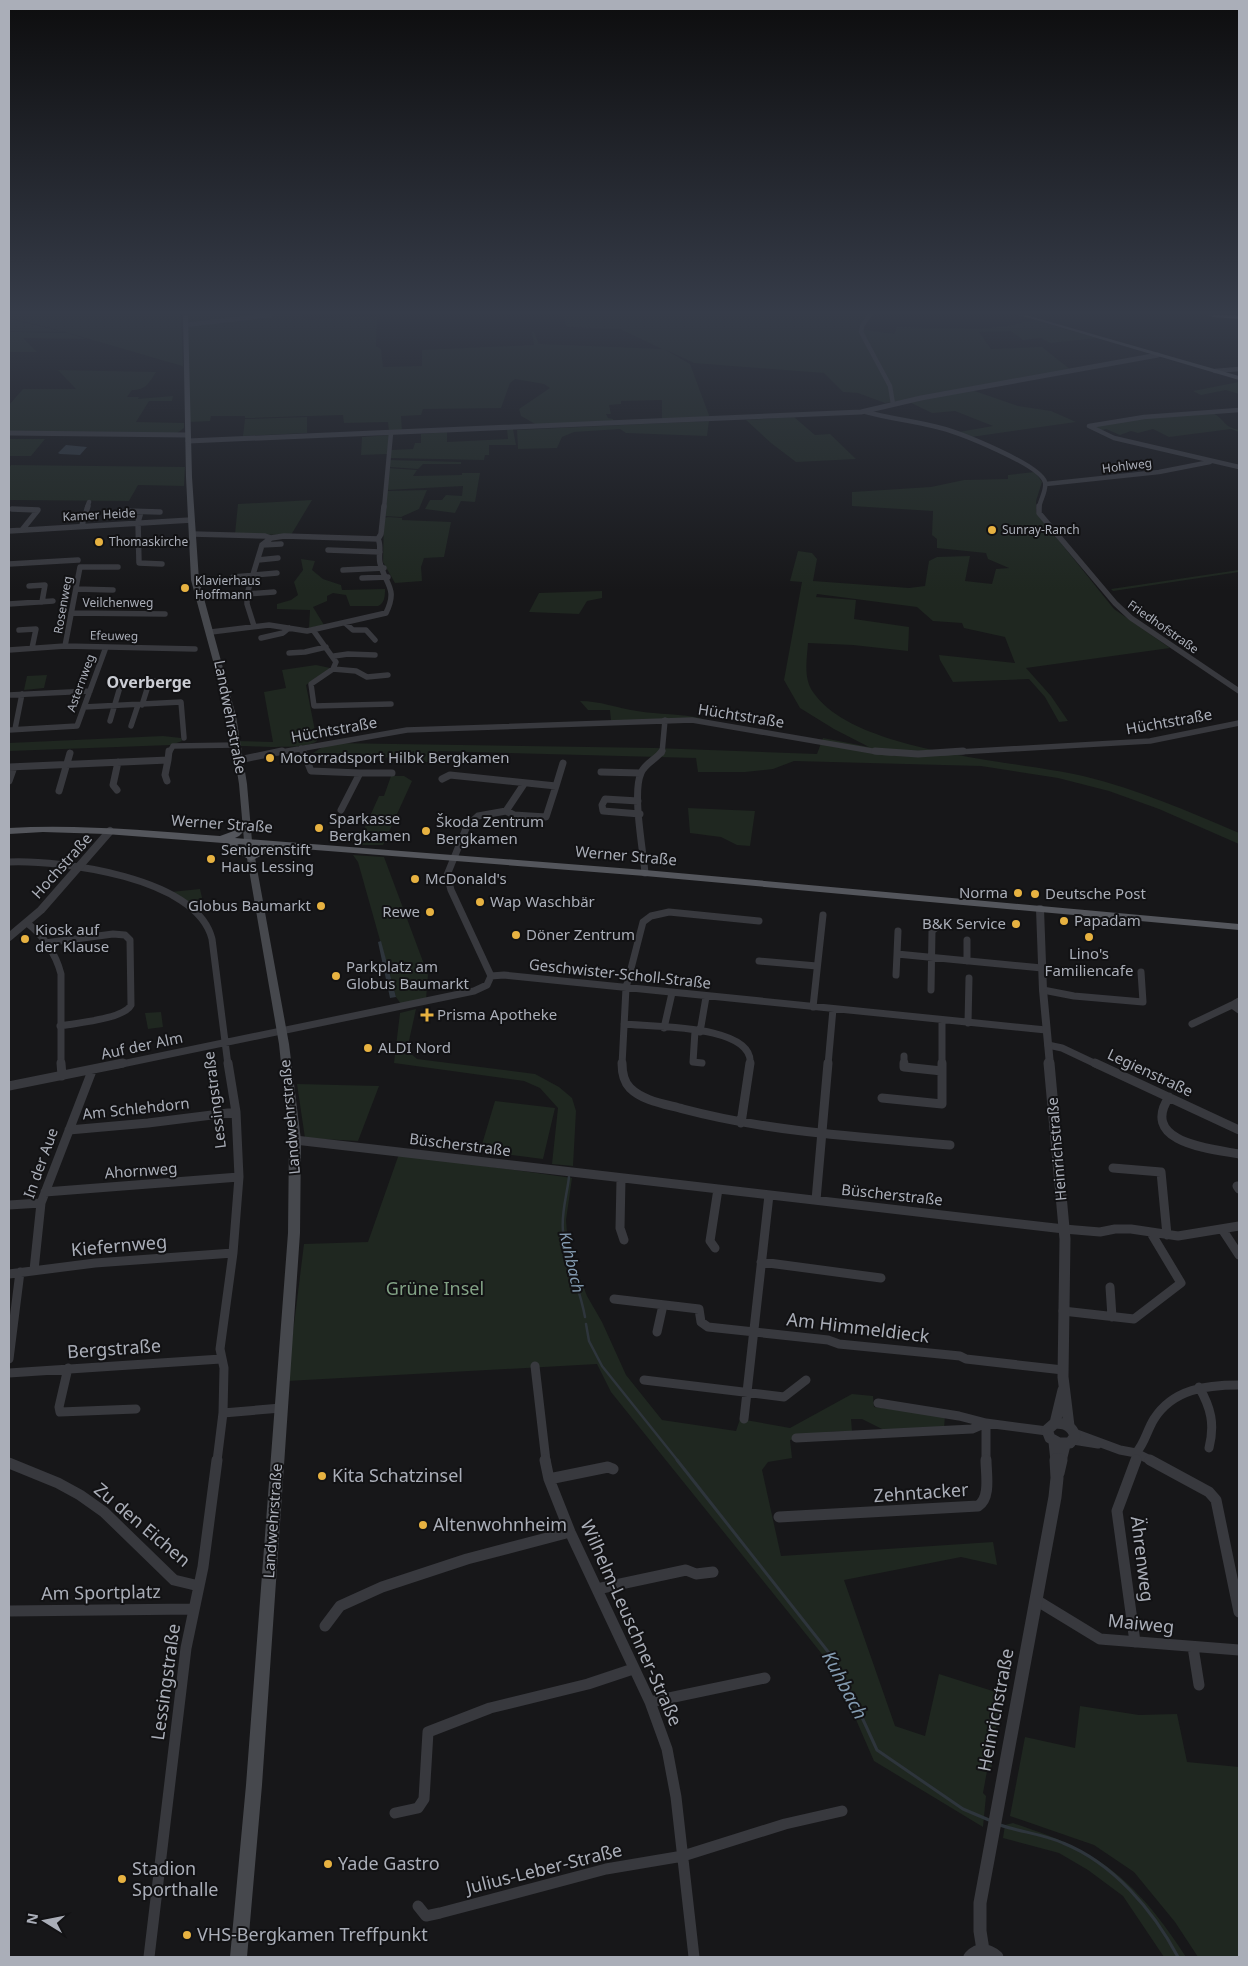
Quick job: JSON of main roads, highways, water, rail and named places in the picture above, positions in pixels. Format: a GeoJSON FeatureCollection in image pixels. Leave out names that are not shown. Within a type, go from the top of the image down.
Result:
{"type":"FeatureCollection","features":[{"type":"Feature","properties":{"kind":"main road","name":"Landwehrstraße"},"geometry":{"type":"LineString","coordinates":[[187,407],[195,580],[211,632],[232,716],[248,841],[281,1032],[295,1140],[294,1233],[239,1957]]}},
{"type":"Feature","properties":{"kind":"main road"},"geometry":{"type":"LineString","coordinates":[[220,839],[235,834],[246,824]]}},
{"type":"Feature","properties":{"kind":"main road","name":"Werner Straße"},"geometry":{"type":"LineString","coordinates":[[9,831],[44,829],[110,831],[454,857],[1239,927]]}},
{"type":"Feature","properties":{"kind":"main road"},"geometry":{"type":"LineString","coordinates":[[220,839],[242,849],[251,858],[263,849],[279,844]]}},
{"type":"Feature","properties":{"kind":"waterway","name":"Kuhbach"},"geometry":{"type":"LineString","coordinates":[[569,1177],[563,1211],[563,1231],[567,1253],[585,1317]]}},
{"type":"Feature","properties":{"kind":"waterway","name":"Kuhbach"},"geometry":{"type":"LineString","coordinates":[[586,1324],[589,1341],[602,1366],[678,1461]]}},
{"type":"Feature","properties":{"kind":"waterway","name":"Kuhbach"},"geometry":{"type":"LineString","coordinates":[[677,1460],[837,1663],[877,1750],[963,1809],[989,1820]]}},
{"type":"Feature","properties":{"kind":"waterway","name":"Kuhbach"},"geometry":{"type":"LineString","coordinates":[[1000,1825],[1055,1840],[1099,1863],[1115,1875],[1144,1906],[1157,1922],[1178,1957]]}},
{"type":"Feature","properties":{"kind":"place","name":"Sunray-Ranch"},"geometry":{"type":"Point","coordinates":[992,530]}},
{"type":"Feature","properties":{"kind":"place","name":"Thomaskirche"},"geometry":{"type":"Point","coordinates":[99,542]}},
{"type":"Feature","properties":{"kind":"place","name":"Klavierhaus Hoffmann"},"geometry":{"type":"Point","coordinates":[185,588]}},
{"type":"Feature","properties":{"kind":"place","name":"Motorradsport Hilbk Bergkamen"},"geometry":{"type":"Point","coordinates":[270,758]}},
{"type":"Feature","properties":{"kind":"place","name":"Sparkasse Bergkamen"},"geometry":{"type":"Point","coordinates":[319,828]}},
{"type":"Feature","properties":{"kind":"place","name":"Škoda Zentrum Bergkamen"},"geometry":{"type":"Point","coordinates":[426,831]}},
{"type":"Feature","properties":{"kind":"place","name":"Seniorenstift Haus Lessing"},"geometry":{"type":"Point","coordinates":[211,859]}},
{"type":"Feature","properties":{"kind":"place","name":"McDonald's"},"geometry":{"type":"Point","coordinates":[415,879]}},
{"type":"Feature","properties":{"kind":"place","name":"Norma"},"geometry":{"type":"Point","coordinates":[1018,893]}},
{"type":"Feature","properties":{"kind":"place","name":"Deutsche Post"},"geometry":{"type":"Point","coordinates":[1035,894]}},
{"type":"Feature","properties":{"kind":"place","name":"Wap Waschbär"},"geometry":{"type":"Point","coordinates":[480,902]}},
{"type":"Feature","properties":{"kind":"place","name":"Globus Baumarkt"},"geometry":{"type":"Point","coordinates":[321,906]}},
{"type":"Feature","properties":{"kind":"place","name":"Rewe"},"geometry":{"type":"Point","coordinates":[430,912]}},
{"type":"Feature","properties":{"kind":"place","name":"Papadam"},"geometry":{"type":"Point","coordinates":[1064,921]}},
{"type":"Feature","properties":{"kind":"place","name":"B&K Service"},"geometry":{"type":"Point","coordinates":[1016,924]}},
{"type":"Feature","properties":{"kind":"place","name":"Döner Zentrum"},"geometry":{"type":"Point","coordinates":[516,935]}},
{"type":"Feature","properties":{"kind":"place","name":"Lino's Familiencafe"},"geometry":{"type":"Point","coordinates":[1089,937]}},
{"type":"Feature","properties":{"kind":"place","name":"Kiosk auf der Klause"},"geometry":{"type":"Point","coordinates":[25,939]}},
{"type":"Feature","properties":{"kind":"place","name":"Parkplatz am Globus Baumarkt"},"geometry":{"type":"Point","coordinates":[336,976]}},
{"type":"Feature","properties":{"kind":"place","name":"Prisma Apotheke"},"geometry":{"type":"Point","coordinates":[427,1015]}},
{"type":"Feature","properties":{"kind":"place","name":"ALDI Nord"},"geometry":{"type":"Point","coordinates":[368,1048]}},
{"type":"Feature","properties":{"kind":"place","name":"Kita Schatzinsel"},"geometry":{"type":"Point","coordinates":[322,1476]}},
{"type":"Feature","properties":{"kind":"place","name":"Altenwohnheim"},"geometry":{"type":"Point","coordinates":[423,1525]}},
{"type":"Feature","properties":{"kind":"place","name":"Yade Gastro"},"geometry":{"type":"Point","coordinates":[328,1864]}},
{"type":"Feature","properties":{"kind":"place","name":"Stadion Sporthalle"},"geometry":{"type":"Point","coordinates":[122,1879]}},
{"type":"Feature","properties":{"kind":"place","name":"VHS-Bergkamen Treffpunkt"},"geometry":{"type":"Point","coordinates":[187,1935]}},
{"type":"Feature","properties":{"kind":"district","name":"Overberge"},"geometry":{"type":"Point","coordinates":[149,682]}},
{"type":"Feature","properties":{"kind":"park label","name":"Grüne Insel"},"geometry":{"type":"Point","coordinates":[435,1289]}}]}
